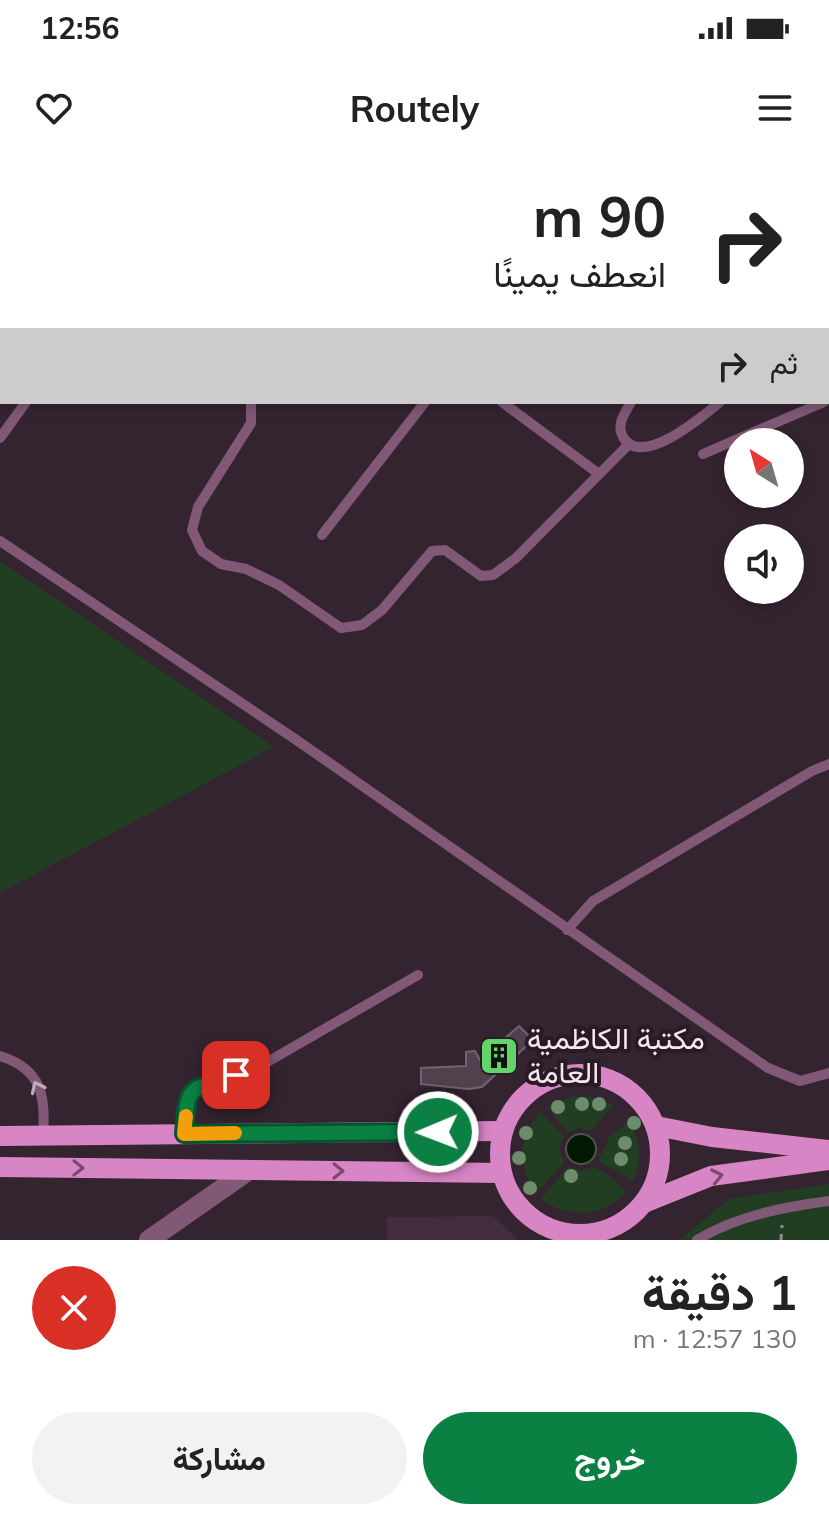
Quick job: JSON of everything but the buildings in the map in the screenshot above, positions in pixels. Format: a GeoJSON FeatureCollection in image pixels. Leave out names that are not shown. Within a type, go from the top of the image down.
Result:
{"type":"FeatureCollection","features":[{"type":"Feature","properties":{"kind":"main road"},"geometry":{"type":"LineString","coordinates":[[573,1074],[600,1076],[624,1086],[643,1103],[656,1126],[661,1152],[657,1179],[644,1203],[631,1217],[597,1236],[565,1237],[529,1217],[515,1202],[501,1173],[501,1131],[511,1111],[526,1094],[548,1080],[573,1074]]}},
{"type":"Feature","properties":{"kind":"main road"},"geometry":{"type":"LineString","coordinates":[[656,1126],[712,1137],[829,1150]]}},
{"type":"Feature","properties":{"kind":"main road"},"geometry":{"type":"LineString","coordinates":[[0,1136],[501,1131]]}},
{"type":"Feature","properties":{"kind":"main road"},"geometry":{"type":"LineString","coordinates":[[644,1203],[711,1176],[829,1160]]}},
{"type":"Feature","properties":{"kind":"main road"},"geometry":{"type":"LineString","coordinates":[[0,1167],[501,1173]]}},
{"type":"Feature","properties":{"kind":"street"},"geometry":{"type":"LineString","coordinates":[[149,1240],[249,1170]]}},
{"type":"Feature","properties":{"kind":"lane"},"geometry":{"type":"LineString","coordinates":[[0,438],[25,404]]}},
{"type":"Feature","properties":{"kind":"lane"},"geometry":{"type":"LineString","coordinates":[[251,404],[251,423],[198,507],[192,530],[202,551],[211,558],[221,564],[246,569],[279,585],[341,628],[362,625],[382,610],[432,551],[445,550],[481,576],[493,575],[516,558],[629,444]]}},
{"type":"Feature","properties":{"kind":"lane"},"geometry":{"type":"LineString","coordinates":[[322,535],[423,404]]}},
{"type":"Feature","properties":{"kind":"lane"},"geometry":{"type":"LineString","coordinates":[[505,404],[599,474]]}},
{"type":"Feature","properties":{"kind":"lane"},"geometry":{"type":"LineString","coordinates":[[630,404],[621,421],[621,434],[629,444],[643,448],[680,433],[717,404]]}},
{"type":"Feature","properties":{"kind":"lane"},"geometry":{"type":"LineString","coordinates":[[703,454],[820,404]]}},
{"type":"Feature","properties":{"kind":"lane"},"geometry":{"type":"LineString","coordinates":[[0,541],[295,739],[768,1068],[800,1081],[829,1073]]}},
{"type":"Feature","properties":{"kind":"lane"},"geometry":{"type":"LineString","coordinates":[[567,930],[593,901],[812,771],[829,764]]}},
{"type":"Feature","properties":{"kind":"lane"},"geometry":{"type":"LineString","coordinates":[[184,1134],[187,1096],[193,1090],[257,1068],[418,975]]}},
{"type":"Feature","properties":{"kind":"lane"},"geometry":{"type":"LineString","coordinates":[[0,1056],[19,1064],[40,1086],[45,1109],[43,1135]]}},
{"type":"Feature","properties":{"kind":"lane"},"geometry":{"type":"LineString","coordinates":[[697,1240],[711,1231],[777,1208],[829,1201]]}},
{"type":"Feature","properties":{"kind":"shaded area"},"geometry":{"type":"Polygon","coordinates":[[[0,561],[274,747],[0,893],[0,561]]]}},
{"type":"Feature","properties":{"kind":"shaded area"},"geometry":{"type":"Polygon","coordinates":[[[574,1096],[592,1097],[613,1105],[591,1131],[580,1128],[567,1133],[547,1106],[574,1096]]]}},
{"type":"Feature","properties":{"kind":"shaded area"},"geometry":{"type":"Polygon","coordinates":[[[540,1112],[564,1136],[559,1149],[564,1163],[536,1193],[526,1172],[523,1151],[527,1131],[540,1112]]]}},
{"type":"Feature","properties":{"kind":"shaded area"},"geometry":{"type":"Polygon","coordinates":[[[630,1121],[639,1151],[633,1181],[598,1161],[610,1136],[630,1121]]]}},
{"type":"Feature","properties":{"kind":"shaded area"},"geometry":{"type":"Polygon","coordinates":[[[581,1134],[592,1138],[596,1149],[592,1160],[581,1164],[570,1160],[566,1149],[570,1138],[581,1134]]]}},
{"type":"Feature","properties":{"kind":"shaded area"},"geometry":{"type":"Polygon","coordinates":[[[568,1167],[581,1171],[593,1167],[606,1173],[626,1192],[617,1201],[596,1211],[574,1212],[551,1206],[541,1199],[568,1167]]]}},
{"type":"Feature","properties":{"kind":"shaded area"},"geometry":{"type":"Polygon","coordinates":[[[829,1184],[829,1240],[679,1240],[729,1199],[829,1184]]]}},
{"type":"Feature","properties":{"kind":"shaded area"},"geometry":{"type":"Polygon","coordinates":[[[493,1216],[518,1240],[387,1240],[387,1217],[493,1216]]]}},
{"type":"Feature","properties":{"kind":"slow traffic"},"geometry":{"type":"LineString","coordinates":[[186,1116],[184,1134],[235,1133]]}},
{"type":"Feature","properties":{"kind":"place","name":"مكتبة الكاظمية العامة"},"geometry":{"type":"Point","coordinates":[499,1056]}},
{"type":"Feature","properties":{"kind":"route"},"geometry":{"type":"LineString","coordinates":[[236,1075],[193,1090],[187,1096],[184,1134],[438,1132]]}}]}
